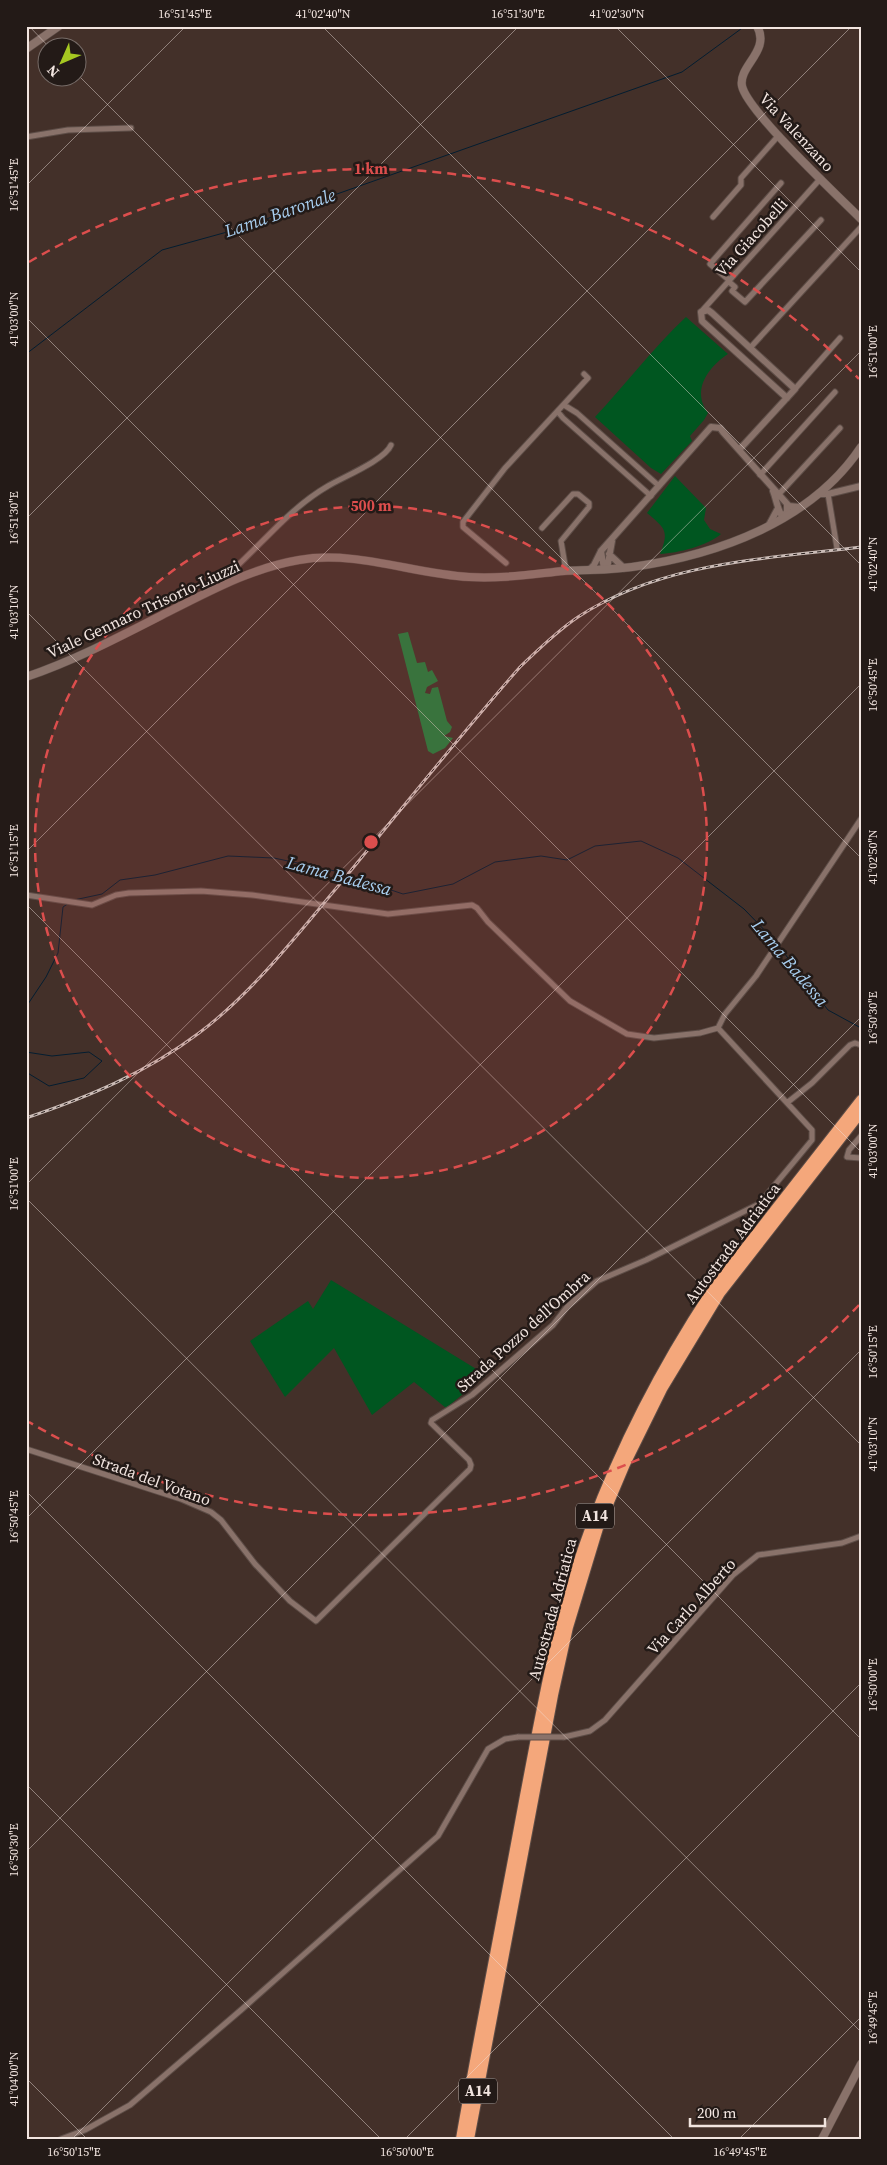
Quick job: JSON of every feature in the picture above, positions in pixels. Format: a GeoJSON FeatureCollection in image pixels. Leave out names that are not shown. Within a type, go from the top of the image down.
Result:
{"type":"FeatureCollection","features":[{"type":"Feature","properties":{"kind":"highway","name":"Autostrada Adriatica"},"geometry":{"type":"LineString","coordinates":[[460,2139],[548,1680],[575,1574],[608,1482],[660,1375],[711,1292],[861,1100]]}},
{"type":"Feature","properties":{"kind":"highway","name":"Autostrada Adriatica"},"geometry":{"type":"LineString","coordinates":[[469,2139],[553,1695],[571,1617],[598,1528],[642,1428],[690,1340],[720,1293],[861,1112]]}},
{"type":"Feature","properties":{"kind":"highway","name":"A14"},"geometry":{"type":"LineString","coordinates":[[474,2139],[487,2043]]}},
{"type":"Feature","properties":{"kind":"highway","name":"A14"},"geometry":{"type":"LineString","coordinates":[[456,2139],[469,2094]]}},
{"type":"Feature","properties":{"kind":"main road"},"geometry":{"type":"LineString","coordinates":[[26,49],[59,26]]}},
{"type":"Feature","properties":{"kind":"main road","name":"Via Valenzano"},"geometry":{"type":"LineString","coordinates":[[757,26],[761,37],[758,52],[743,76],[742,88],[748,100],[779,135],[861,219]]}},
{"type":"Feature","properties":{"kind":"main road","name":"Viale Gennaro Trisorio-Liuzzi"},"geometry":{"type":"LineString","coordinates":[[26,677],[109,642],[226,582],[285,563],[315,558],[362,560],[470,577],[624,568],[672,560],[705,551],[738,540],[783,518],[819,494],[840,474],[861,447]]}},
{"type":"Feature","properties":{"kind":"main road"},"geometry":{"type":"LineString","coordinates":[[822,2139],[861,2064]]}},
{"type":"Feature","properties":{"kind":"main road"},"geometry":{"type":"LineString","coordinates":[[830,2139],[831,2122]]}},
{"type":"Feature","properties":{"kind":"street"},"geometry":{"type":"LineString","coordinates":[[26,137],[68,130],[131,128]]}},
{"type":"Feature","properties":{"kind":"street"},"geometry":{"type":"LineString","coordinates":[[713,217],[741,185],[741,178],[779,135]]}},
{"type":"Feature","properties":{"kind":"street","name":"Via Giacobelli"},"geometry":{"type":"LineString","coordinates":[[701,312],[821,178]]}},
{"type":"Feature","properties":{"kind":"street"},"geometry":{"type":"LineString","coordinates":[[781,183],[710,264],[735,287],[732,291],[745,302],[821,220]]}},
{"type":"Feature","properties":{"kind":"street"},"geometry":{"type":"LineString","coordinates":[[750,348],[861,227]]}},
{"type":"Feature","properties":{"kind":"street"},"geometry":{"type":"LineString","coordinates":[[787,398],[702,321],[701,312],[710,311],[794,390]]}},
{"type":"Feature","properties":{"kind":"street"},"geometry":{"type":"LineString","coordinates":[[739,450],[840,338]]}},
{"type":"Feature","properties":{"kind":"street"},"geometry":{"type":"LineString","coordinates":[[506,563],[463,527],[464,522],[505,468],[588,378],[584,374]]}},
{"type":"Feature","properties":{"kind":"street"},"geometry":{"type":"LineString","coordinates":[[760,474],[834,392]]}},
{"type":"Feature","properties":{"kind":"street"},"geometry":{"type":"LineString","coordinates":[[564,405],[577,413],[659,486]]}},
{"type":"Feature","properties":{"kind":"street"},"geometry":{"type":"LineString","coordinates":[[558,412],[562,418],[651,496]]}},
{"type":"Feature","properties":{"kind":"street"},"geometry":{"type":"LineString","coordinates":[[589,570],[594,565],[600,551],[613,539],[707,430],[715,426],[720,428],[791,508],[799,507]]}},
{"type":"Feature","properties":{"kind":"street"},"geometry":{"type":"LineString","coordinates":[[779,494],[840,428]]}},
{"type":"Feature","properties":{"kind":"street"},"geometry":{"type":"LineString","coordinates":[[226,582],[225,577],[309,498],[365,466],[391,445]]}},
{"type":"Feature","properties":{"kind":"street"},"geometry":{"type":"LineString","coordinates":[[770,486],[776,499],[777,510],[783,518],[787,510],[787,504]]}},
{"type":"Feature","properties":{"kind":"street"},"geometry":{"type":"LineString","coordinates":[[819,494],[828,494],[861,486]]}},
{"type":"Feature","properties":{"kind":"street"},"geometry":{"type":"LineString","coordinates":[[542,528],[573,494],[578,494],[589,502],[589,507],[562,541],[566,571]]}},
{"type":"Feature","properties":{"kind":"street"},"geometry":{"type":"LineString","coordinates":[[828,494],[837,548]]}},
{"type":"Feature","properties":{"kind":"street"},"geometry":{"type":"LineString","coordinates":[[769,525],[777,510]]}},
{"type":"Feature","properties":{"kind":"street"},"geometry":{"type":"LineString","coordinates":[[606,569],[613,539]]}},
{"type":"Feature","properties":{"kind":"street"},"geometry":{"type":"LineString","coordinates":[[600,551],[606,569]]}},
{"type":"Feature","properties":{"kind":"street"},"geometry":{"type":"LineString","coordinates":[[609,554],[624,568]]}},
{"type":"Feature","properties":{"kind":"street"},"geometry":{"type":"LineString","coordinates":[[26,895],[92,905],[116,895],[129,893],[201,891],[252,895],[388,914],[472,905],[570,1001],[627,1034],[654,1038],[700,1034],[718,1028],[725,1014],[756,976],[861,819]]}},
{"type":"Feature","properties":{"kind":"street","name":"Strada Pozzo dell'Ombra"},"geometry":{"type":"LineString","coordinates":[[316,1621],[470,1469],[472,1465],[469,1460],[431,1423],[432,1420],[472,1395],[553,1325],[568,1307],[597,1281],[734,1218],[764,1200],[812,1140],[812,1130],[718,1028]]}},
{"type":"Feature","properties":{"kind":"street"},"geometry":{"type":"LineString","coordinates":[[788,1102],[812,1083],[850,1045],[855,1043],[861,1045]]}},
{"type":"Feature","properties":{"kind":"street"},"geometry":{"type":"LineString","coordinates":[[861,1136],[849,1150],[847,1158],[861,1158]]}},
{"type":"Feature","properties":{"kind":"street","name":"Strada del Votano"},"geometry":{"type":"LineString","coordinates":[[26,1449],[181,1499],[212,1512],[221,1520],[254,1564],[290,1601],[316,1621]]}},
{"type":"Feature","properties":{"kind":"street","name":"Via Carlo Alberto"},"geometry":{"type":"LineString","coordinates":[[61,2139],[85,2130],[130,2105],[438,1836],[488,1749],[505,1739],[518,1737],[564,1737],[590,1732],[605,1720],[733,1575],[754,1557],[842,1543],[861,1536]]}},
{"type":"Feature","properties":{"kind":"green space"},"geometry":{"type":"Polygon","coordinates":[[[686,317],[728,354],[714,366],[704,380],[701,396],[703,405],[708,413],[690,436],[692,441],[661,474],[651,468],[595,417],[662,341],[686,317]]]}},
{"type":"Feature","properties":{"kind":"green space"},"geometry":{"type":"Polygon","coordinates":[[[675,476],[706,508],[704,520],[710,529],[721,534],[708,542],[692,548],[660,554],[665,535],[664,531],[647,513],[675,476]]]}},
{"type":"Feature","properties":{"kind":"green space"},"geometry":{"type":"Polygon","coordinates":[[[408,632],[417,663],[425,662],[428,672],[432,670],[438,681],[427,687],[425,693],[430,694],[432,688],[438,687],[447,721],[452,727],[450,732],[444,736],[453,738],[445,748],[433,754],[428,751],[398,634],[408,632]]]}},
{"type":"Feature","properties":{"kind":"green space"},"geometry":{"type":"Polygon","coordinates":[[[331,1280],[486,1375],[446,1408],[414,1382],[372,1415],[334,1348],[285,1397],[250,1341],[308,1301],[313,1309],[331,1280]]]}},
{"type":"Feature","properties":{"kind":"waterway","name":"Lama Baronale"},"geometry":{"type":"LineString","coordinates":[[26,354],[162,250],[238,229],[682,72],[745,26]]}},
{"type":"Feature","properties":{"kind":"waterway","name":"Lama Badessa"},"geometry":{"type":"LineString","coordinates":[[74,900],[102,894],[120,880],[155,875],[228,856],[274,858],[335,871],[403,894],[453,884],[495,862],[541,856],[567,860],[595,846],[641,841],[678,858],[744,909],[776,942]]}},
{"type":"Feature","properties":{"kind":"waterway","name":"Lama Badessa"},"geometry":{"type":"LineString","coordinates":[[26,1007],[46,977],[58,953],[63,907],[69,903]]}},
{"type":"Feature","properties":{"kind":"waterway","name":"Lama Badessa"},"geometry":{"type":"LineString","coordinates":[[778,945],[828,1010],[861,1028]]}},
{"type":"Feature","properties":{"kind":"waterway","name":"Lama Badessa"},"geometry":{"type":"LineString","coordinates":[[26,1052],[52,1056],[89,1052],[102,1061],[84,1078],[49,1086],[26,1072]]}},
{"type":"Feature","properties":{"kind":"railway"},"geometry":{"type":"LineString","coordinates":[[26,1118],[116,1083],[179,1047],[218,1018],[287,948],[449,750],[520,667],[570,622],[610,599],[644,585],[679,574],[751,560],[861,547]]}}]}
